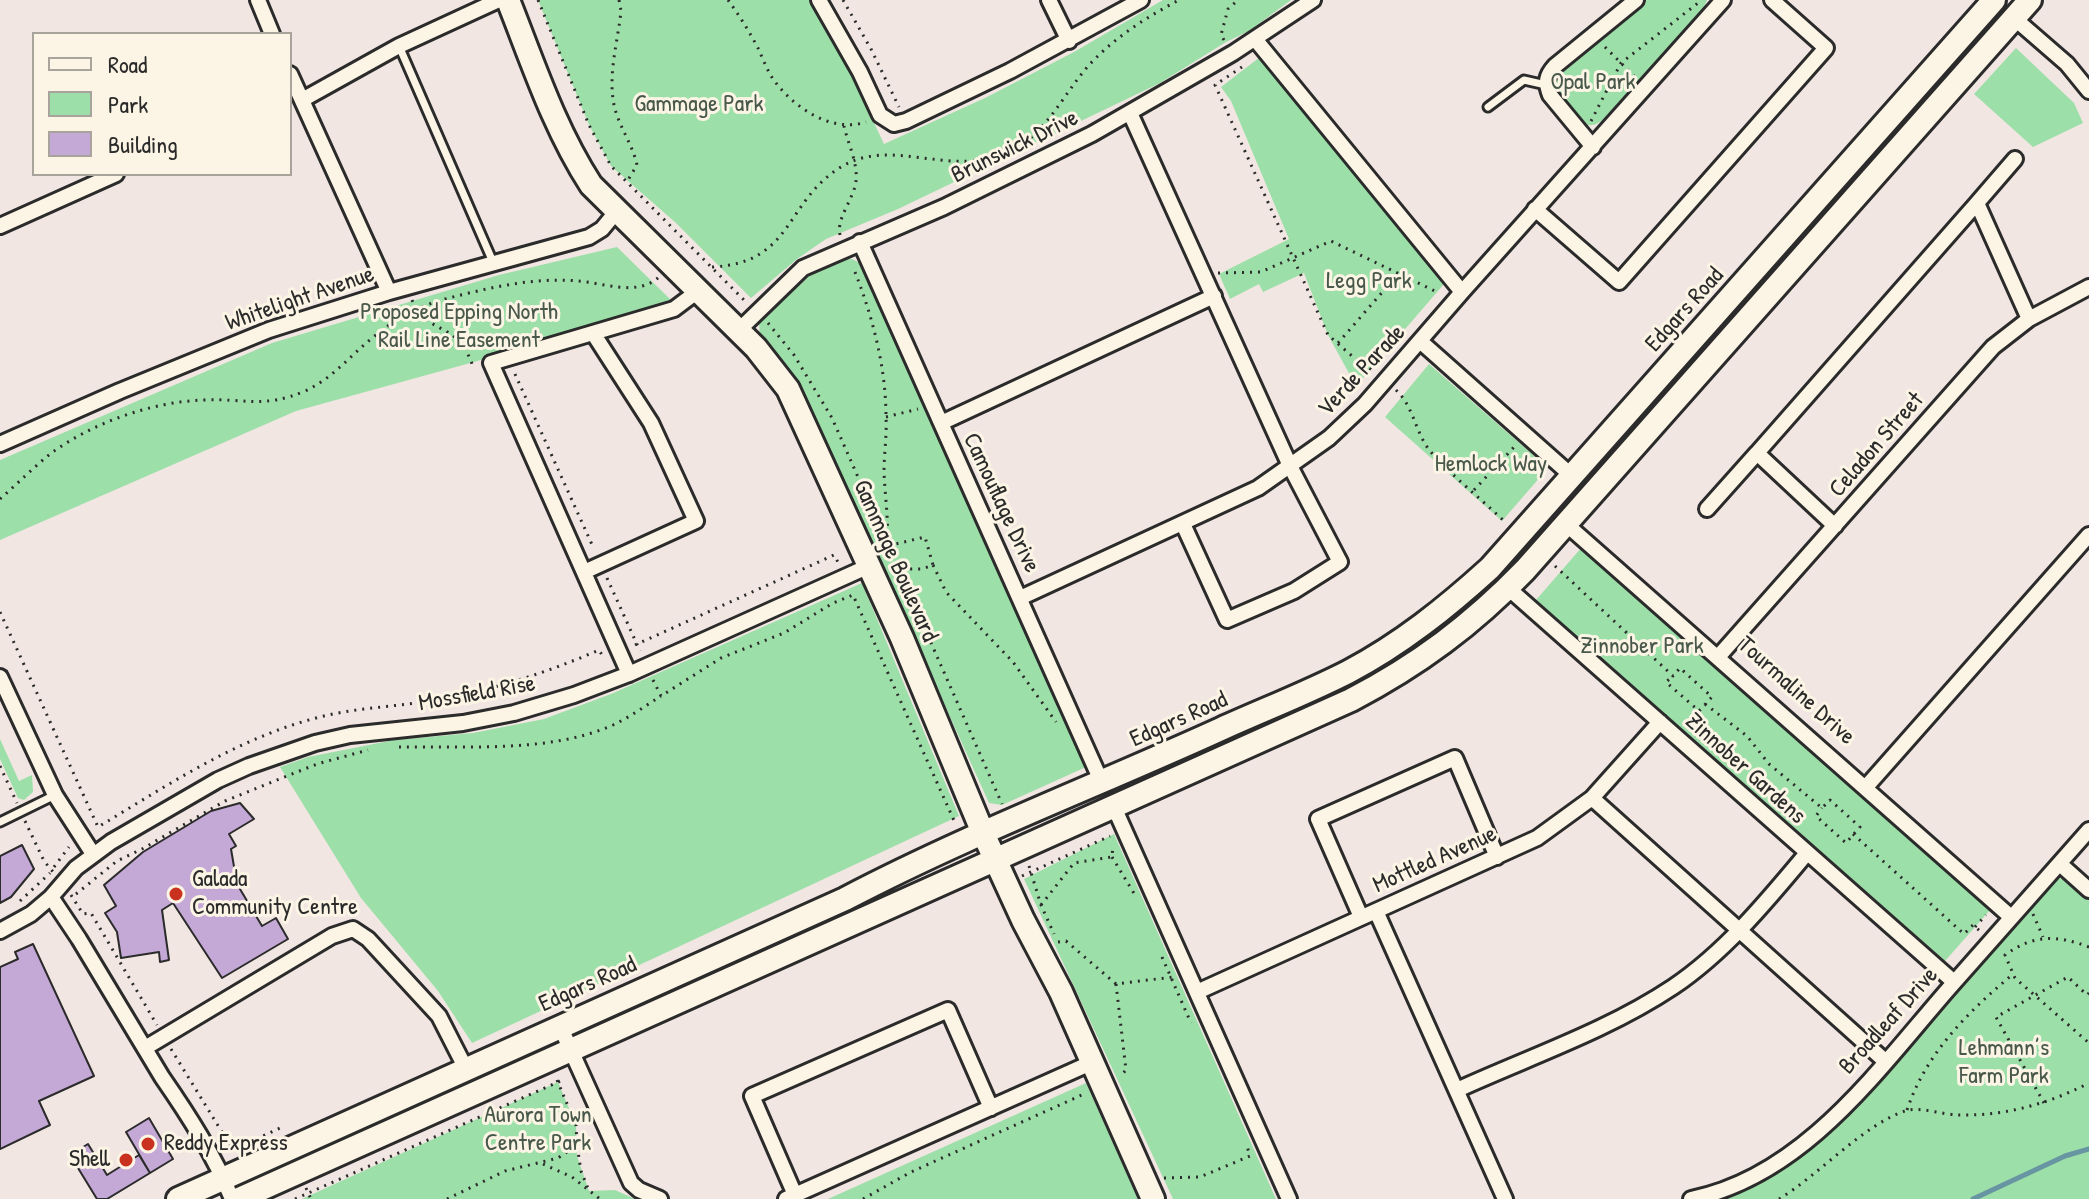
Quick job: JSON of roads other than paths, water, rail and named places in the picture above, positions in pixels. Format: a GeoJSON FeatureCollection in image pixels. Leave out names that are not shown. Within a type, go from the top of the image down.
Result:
{"type":"FeatureCollection","features":[{"type":"Feature","properties":{"kind":"main road","name":"Gammage Boulevard"},"geometry":{"type":"LineString","coordinates":[[508,0],[571,154],[591,185],[775,369],[788,389],[873,575],[973,837],[995,859],[1093,1062],[1111,1082],[1153,1199]]}},
{"type":"Feature","properties":{"kind":"main road"},"geometry":{"type":"LineString","coordinates":[[1994,0],[2014,18]]}},
{"type":"Feature","properties":{"kind":"main road","name":"Edgars Road"},"geometry":{"type":"LineString","coordinates":[[178,1199],[845,899],[973,837],[1102,783],[1330,680],[1378,655],[1444,609],[1490,568],[1994,0]]}},
{"type":"Feature","properties":{"kind":"main road"},"geometry":{"type":"LineString","coordinates":[[239,1199],[1114,807],[1386,681],[1455,636],[1541,553],[2030,0]]}},
{"type":"Feature","properties":{"kind":"main road"},"geometry":{"type":"LineString","coordinates":[[1572,476],[1593,493]]}},
{"type":"Feature","properties":{"kind":"main road","name":"Tourmaline Drive"},"geometry":{"type":"LineString","coordinates":[[1546,506],[1566,524]]}},
{"type":"Feature","properties":{"kind":"street"},"geometry":{"type":"LineString","coordinates":[[258,0],[271,32]]}},
{"type":"Feature","properties":{"kind":"street"},"geometry":{"type":"LineString","coordinates":[[302,100],[399,46],[499,0]]}},
{"type":"Feature","properties":{"kind":"street"},"geometry":{"type":"LineString","coordinates":[[819,0],[860,72],[880,115],[889,123],[906,121],[1069,41],[1141,0]]}},
{"type":"Feature","properties":{"kind":"street"},"geometry":{"type":"LineString","coordinates":[[1049,0],[1069,41]]}},
{"type":"Feature","properties":{"kind":"street","name":"Brunswick Drive"},"geometry":{"type":"LineString","coordinates":[[738,331],[803,268],[987,187],[1130,113],[1233,53],[1313,0]]}},
{"type":"Feature","properties":{"kind":"street"},"geometry":{"type":"LineString","coordinates":[[1593,147],[1550,95],[1546,85],[1547,75],[1636,0]]}},
{"type":"Feature","properties":{"kind":"street","name":"Verde Parade"},"geometry":{"type":"LineString","coordinates":[[1020,598],[1258,488],[1291,468],[1347,422],[1420,341],[1457,286],[1593,147],[1723,0]]}},
{"type":"Feature","properties":{"kind":"street"},"geometry":{"type":"LineString","coordinates":[[1535,209],[1619,282],[1826,48],[1772,0]]}},
{"type":"Feature","properties":{"kind":"street"},"geometry":{"type":"LineString","coordinates":[[2014,18],[2067,64],[2089,91]]}},
{"type":"Feature","properties":{"kind":"street"},"geometry":{"type":"LineString","coordinates":[[1255,39],[1457,286]]}},
{"type":"Feature","properties":{"kind":"street"},"geometry":{"type":"LineString","coordinates":[[292,81],[389,292]]}},
{"type":"Feature","properties":{"kind":"street"},"geometry":{"type":"LineString","coordinates":[[1130,113],[1291,468],[1340,562],[1294,591],[1227,620],[1183,524]]}},
{"type":"Feature","properties":{"kind":"street"},"geometry":{"type":"LineString","coordinates":[[1707,509],[2015,159]]}},
{"type":"Feature","properties":{"kind":"street"},"geometry":{"type":"LineString","coordinates":[[0,226],[112,176]]}},
{"type":"Feature","properties":{"kind":"street"},"geometry":{"type":"LineString","coordinates":[[1977,203],[2029,319]]}},
{"type":"Feature","properties":{"kind":"street","name":"Whitelight Avenue"},"geometry":{"type":"LineString","coordinates":[[0,444],[269,330],[406,287],[589,237],[602,229],[616,212]]}},
{"type":"Feature","properties":{"kind":"street","name":"Camouflage Drive"},"geometry":{"type":"LineString","coordinates":[[860,242],[1102,783]]}},
{"type":"Feature","properties":{"kind":"street","name":"Celadon Street"},"geometry":{"type":"LineString","coordinates":[[1718,657],[1993,347],[2029,319],[2089,287]]}},
{"type":"Feature","properties":{"kind":"street"},"geometry":{"type":"LineString","coordinates":[[629,674],[491,363],[674,309],[698,291]]}},
{"type":"Feature","properties":{"kind":"street"},"geometry":{"type":"LineString","coordinates":[[941,423],[1214,296]]}},
{"type":"Feature","properties":{"kind":"street"},"geometry":{"type":"LineString","coordinates":[[584,572],[696,521],[651,423],[593,333]]}},
{"type":"Feature","properties":{"kind":"street"},"geometry":{"type":"LineString","coordinates":[[1420,341],[1572,476]]}},
{"type":"Feature","properties":{"kind":"street"},"geometry":{"type":"LineString","coordinates":[[1757,453],[1835,526]]}},
{"type":"Feature","properties":{"kind":"street","name":"Tourmaline Drive"},"geometry":{"type":"LineString","coordinates":[[1566,524],[2011,917]]}},
{"type":"Feature","properties":{"kind":"street"},"geometry":{"type":"LineString","coordinates":[[1866,787],[2089,535]]}},
{"type":"Feature","properties":{"kind":"street","name":"Mossfield Rise"},"geometry":{"type":"LineString","coordinates":[[0,931],[21,921],[51,897],[93,854],[218,780],[282,753],[350,735],[463,723],[514,713],[574,695],[647,667],[845,577],[873,575]]}},
{"type":"Feature","properties":{"kind":"street","name":"Zinnober Gardens"},"geometry":{"type":"LineString","coordinates":[[1508,588],[1954,982]]}},
{"type":"Feature","properties":{"kind":"street"},"geometry":{"type":"LineString","coordinates":[[0,677],[55,795],[93,854]]}},
{"type":"Feature","properties":{"kind":"street","name":"Mottled Avenue"},"geometry":{"type":"LineString","coordinates":[[1197,992],[1546,833],[1592,798],[1660,722]]}},
{"type":"Feature","properties":{"kind":"street"},"geometry":{"type":"LineString","coordinates":[[1361,917],[1318,819],[1441,764],[1455,758],[1497,857]]}},
{"type":"Feature","properties":{"kind":"street"},"geometry":{"type":"LineString","coordinates":[[1592,798],[1885,1061]]}},
{"type":"Feature","properties":{"kind":"street"},"geometry":{"type":"LineString","coordinates":[[1114,807],[1289,1199]]}},
{"type":"Feature","properties":{"kind":"street","name":"Broadleaf Drive"},"geometry":{"type":"LineString","coordinates":[[1691,1199],[1748,1179],[1788,1155],[1826,1124],[2089,830]]}},
{"type":"Feature","properties":{"kind":"street"},"geometry":{"type":"LineString","coordinates":[[1457,1090],[1653,1000],[1697,969],[1738,931],[1807,853]]}},
{"type":"Feature","properties":{"kind":"street"},"geometry":{"type":"LineString","coordinates":[[2060,864],[2089,890]]}},
{"type":"Feature","properties":{"kind":"street"},"geometry":{"type":"LineString","coordinates":[[51,897],[223,1177],[232,1199]]}},
{"type":"Feature","properties":{"kind":"street"},"geometry":{"type":"LineString","coordinates":[[1376,911],[1505,1199]]}},
{"type":"Feature","properties":{"kind":"street"},"geometry":{"type":"LineString","coordinates":[[145,1048],[332,936],[353,929],[368,939],[439,1016],[466,1069]]}},
{"type":"Feature","properties":{"kind":"street"},"geometry":{"type":"LineString","coordinates":[[991,1108],[948,1010],[752,1096],[791,1197],[991,1108],[1093,1062]]}},
{"type":"Feature","properties":{"kind":"street"},"geometry":{"type":"LineString","coordinates":[[560,1026],[631,1183],[660,1199]]}},
{"type":"Feature","properties":{"kind":"lane"},"geometry":{"type":"LineString","coordinates":[[399,46],[493,262]]}},
{"type":"Feature","properties":{"kind":"lane"},"geometry":{"type":"LineString","coordinates":[[1488,107],[1524,80],[1546,85]]}},
{"type":"Feature","properties":{"kind":"lane"},"geometry":{"type":"LineString","coordinates":[[0,822],[55,795]]}},
{"type":"Feature","properties":{"kind":"waterway"},"geometry":{"type":"LineString","coordinates":[[1973,1199],[2065,1156],[2089,1149]]}},
{"type":"Feature","properties":{"kind":"place","name":"Galada Community Centre"},"geometry":{"type":"Point","coordinates":[176,894]}},
{"type":"Feature","properties":{"kind":"place","name":"Reddy Express"},"geometry":{"type":"Point","coordinates":[148,1144]}},
{"type":"Feature","properties":{"kind":"place","name":"Shell"},"geometry":{"type":"Point","coordinates":[126,1160]}},
{"type":"Feature","properties":{"kind":"park label","name":"Opal Park"},"geometry":{"type":"Point","coordinates":[1593,83]}},
{"type":"Feature","properties":{"kind":"park label","name":"Gammage Park"},"geometry":{"type":"Point","coordinates":[699,105]}},
{"type":"Feature","properties":{"kind":"park label","name":"Legg Park"},"geometry":{"type":"Point","coordinates":[1369,282]}},
{"type":"Feature","properties":{"kind":"park label","name":"Proposed Epping North Rail Line Easement"},"geometry":{"type":"Point","coordinates":[459,327]}},
{"type":"Feature","properties":{"kind":"park label","name":"Hemlock Way"},"geometry":{"type":"Point","coordinates":[1491,465]}},
{"type":"Feature","properties":{"kind":"park label","name":"Zinnober Park"},"geometry":{"type":"Point","coordinates":[1642,647]}},
{"type":"Feature","properties":{"kind":"park label","name":"Lehmann’s Farm Park"},"geometry":{"type":"Point","coordinates":[2004,1063]}},
{"type":"Feature","properties":{"kind":"park label","name":"Aurora Town Centre Park"},"geometry":{"type":"Point","coordinates":[538,1130]}}]}
